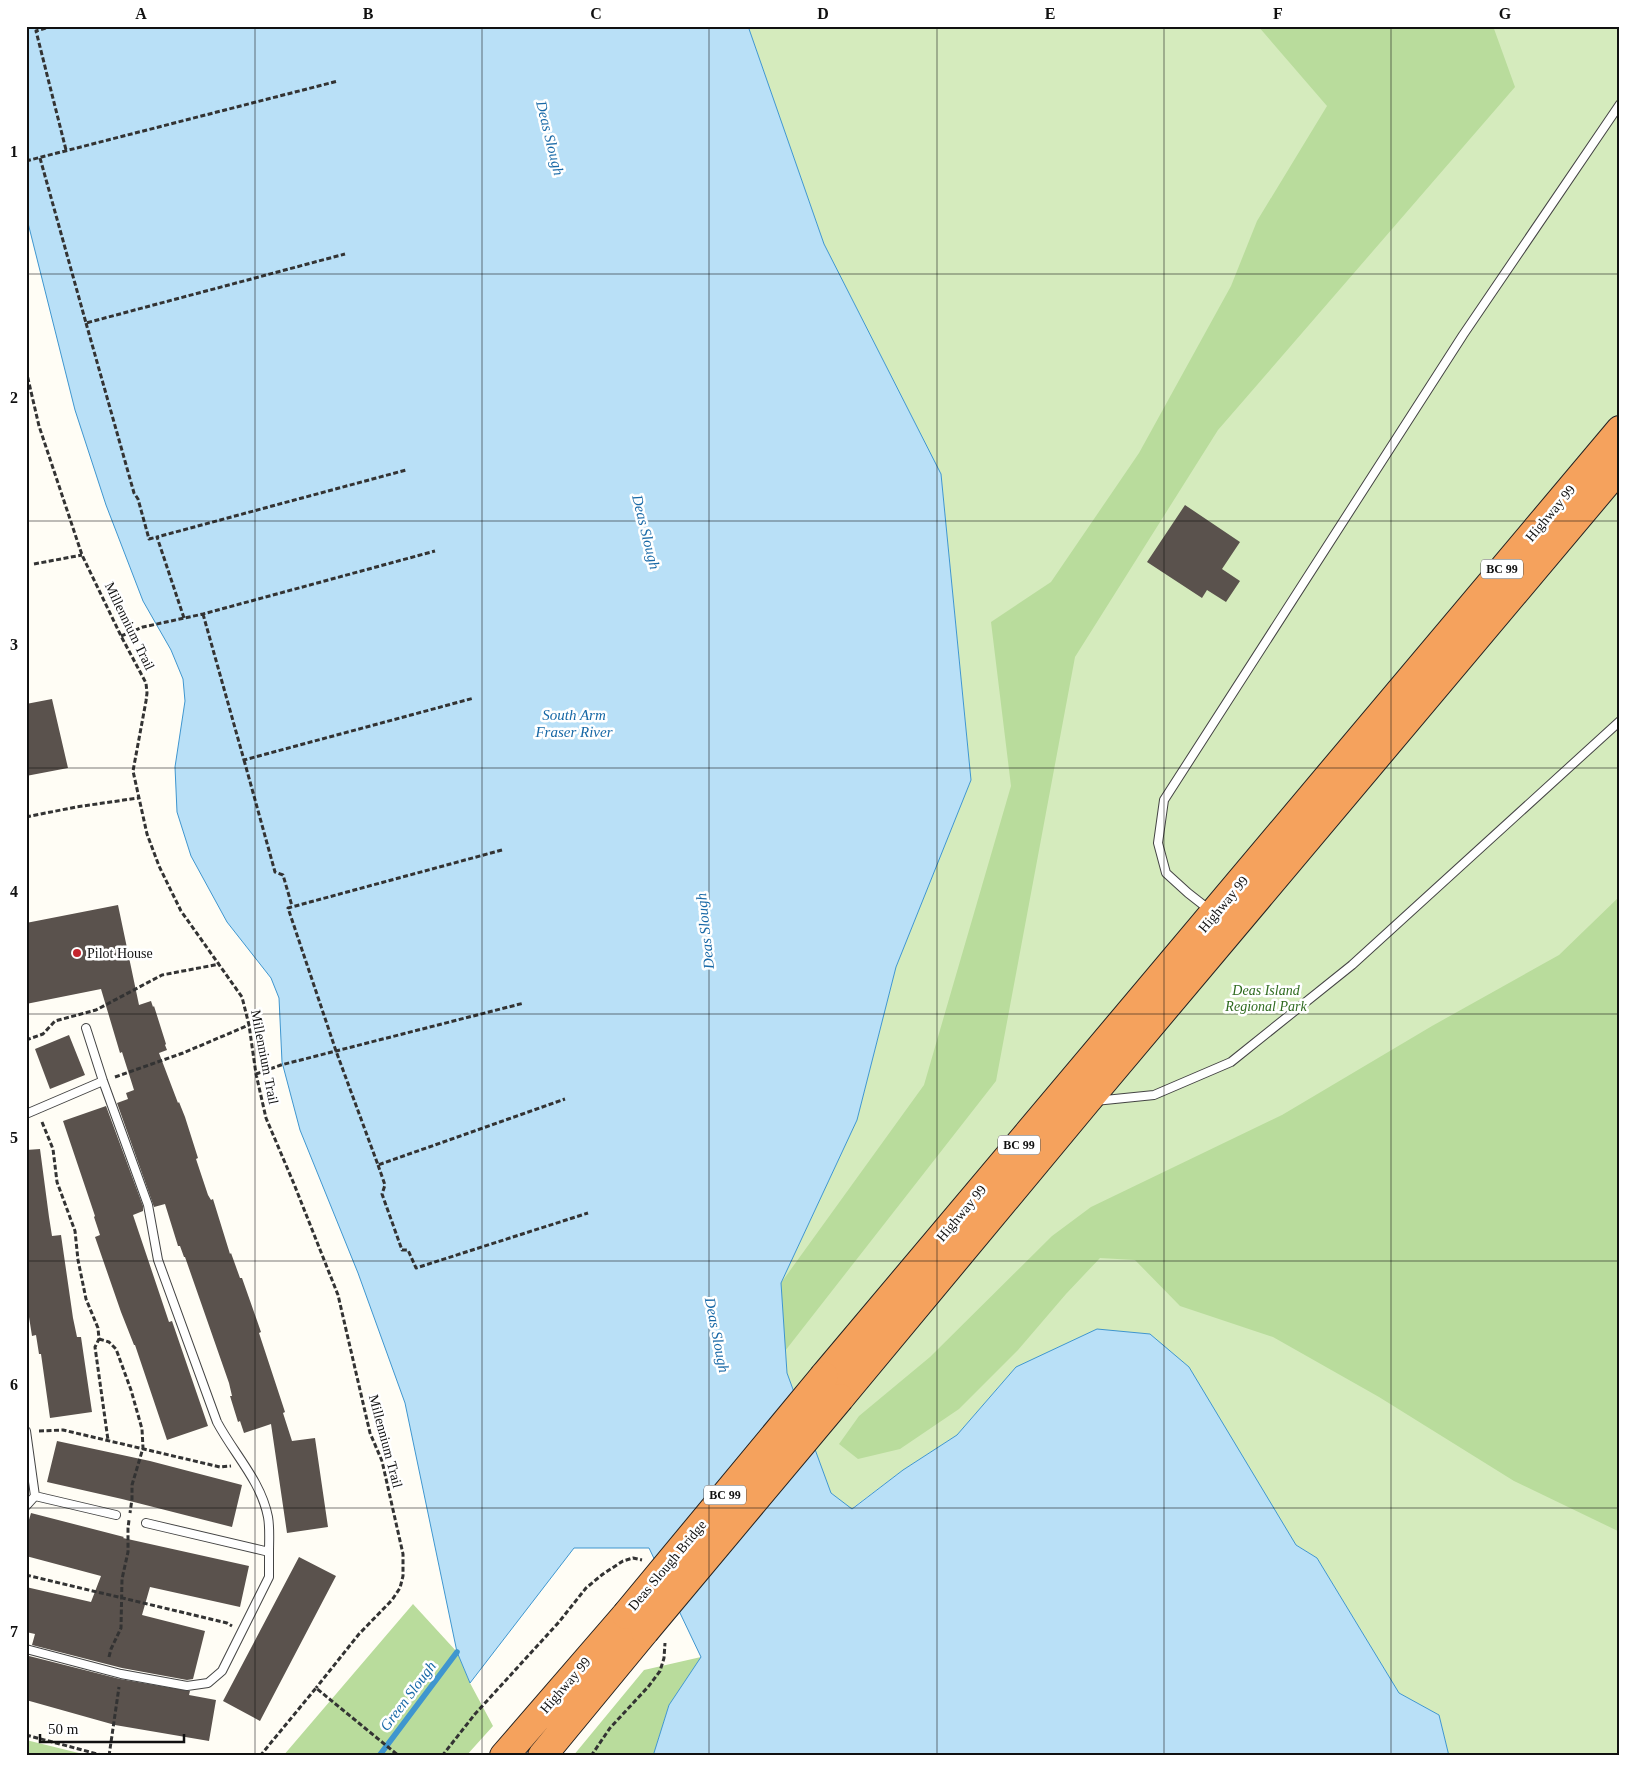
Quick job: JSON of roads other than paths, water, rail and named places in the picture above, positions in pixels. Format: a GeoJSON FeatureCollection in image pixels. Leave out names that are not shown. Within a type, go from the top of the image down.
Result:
{"type":"FeatureCollection","features":[{"type":"Feature","properties":{"kind":"highway","name":"Highway 99"},"geometry":{"type":"LineString","coordinates":[[824,1376],[1620,430]]}},
{"type":"Feature","properties":{"kind":"highway","name":"Highway 99"},"geometry":{"type":"LineString","coordinates":[[840,1398],[1086,1102],[1620,467]]}},
{"type":"Feature","properties":{"kind":"highway","name":"Deas Slough Bridge"},"geometry":{"type":"LineString","coordinates":[[635,1623],[824,1376]]}},
{"type":"Feature","properties":{"kind":"highway","name":"Deas Slough Bridge"},"geometry":{"type":"LineString","coordinates":[[635,1623],[840,1398]]}},
{"type":"Feature","properties":{"kind":"highway","name":"Highway 99"},"geometry":{"type":"LineString","coordinates":[[504,1756],[635,1623]]}},
{"type":"Feature","properties":{"kind":"highway","name":"Highway 99"},"geometry":{"type":"LineString","coordinates":[[542,1756],[635,1623]]}},
{"type":"Feature","properties":{"kind":"lane"},"geometry":{"type":"LineString","coordinates":[[1215,913],[1166,873],[1158,843],[1164,800],[1463,335],[1620,104]]}},
{"type":"Feature","properties":{"kind":"lane"},"geometry":{"type":"LineString","coordinates":[[1086,1102],[1154,1095],[1231,1062],[1352,965],[1620,721]]}},
{"type":"Feature","properties":{"kind":"lane"},"geometry":{"type":"LineString","coordinates":[[26,1649],[121,1674],[188,1686],[208,1683],[222,1671],[269,1577],[268,1517],[246,1465],[229,1444],[217,1422],[158,1260],[148,1205],[86,1028]]}},
{"type":"Feature","properties":{"kind":"lane"},"geometry":{"type":"LineString","coordinates":[[26,1114],[103,1081]]}},
{"type":"Feature","properties":{"kind":"lane"},"geometry":{"type":"LineString","coordinates":[[26,1432],[35,1496],[26,1506]]}},
{"type":"Feature","properties":{"kind":"lane"},"geometry":{"type":"LineString","coordinates":[[35,1496],[116,1515]]}},
{"type":"Feature","properties":{"kind":"lane"},"geometry":{"type":"LineString","coordinates":[[146,1523],[269,1552]]}},
{"type":"Feature","properties":{"kind":"water","name":"South Arm Fraser River"},"geometry":{"type":"Polygon","coordinates":[[[26,26],[748,26],[824,244],[941,474],[971,780],[896,967],[857,1120],[781,1283],[787,1373],[831,1493],[852,1509],[903,1470],[957,1435],[1016,1367],[1097,1329],[1150,1334],[1189,1367],[1296,1545],[1317,1558],[1399,1693],[1439,1715],[1449,1756],[653,1756],[669,1705],[701,1657],[649,1548],[574,1548],[470,1683],[457,1652],[405,1403],[358,1273],[300,1130],[282,1062],[279,998],[271,978],[227,922],[191,856],[177,812],[175,767],[185,701],[183,679],[171,650],[143,601],[106,505],[75,410],[26,215],[26,26]]]}},
{"type":"Feature","properties":{"kind":"waterway","name":"Green Slough"},"geometry":{"type":"LineString","coordinates":[[379,1756],[457,1652]]}},
{"type":"Feature","properties":{"kind":"place","name":"Pilot House"},"geometry":{"type":"Point","coordinates":[77,953]}},
{"type":"Feature","properties":{"kind":"water label","name":"Deas Slough"},"geometry":{"type":"Point","coordinates":[550,138]}},
{"type":"Feature","properties":{"kind":"water label","name":"Deas Slough"},"geometry":{"type":"Point","coordinates":[646,532]}},
{"type":"Feature","properties":{"kind":"water label","name":"Deas Slough"},"geometry":{"type":"Point","coordinates":[705,931]}},
{"type":"Feature","properties":{"kind":"water label","name":"Deas Slough"},"geometry":{"type":"Point","coordinates":[717,1335]}},
{"type":"Feature","properties":{"kind":"park label","name":"Deas Island Regional Park"},"geometry":{"type":"Point","coordinates":[1266,998]}}]}
